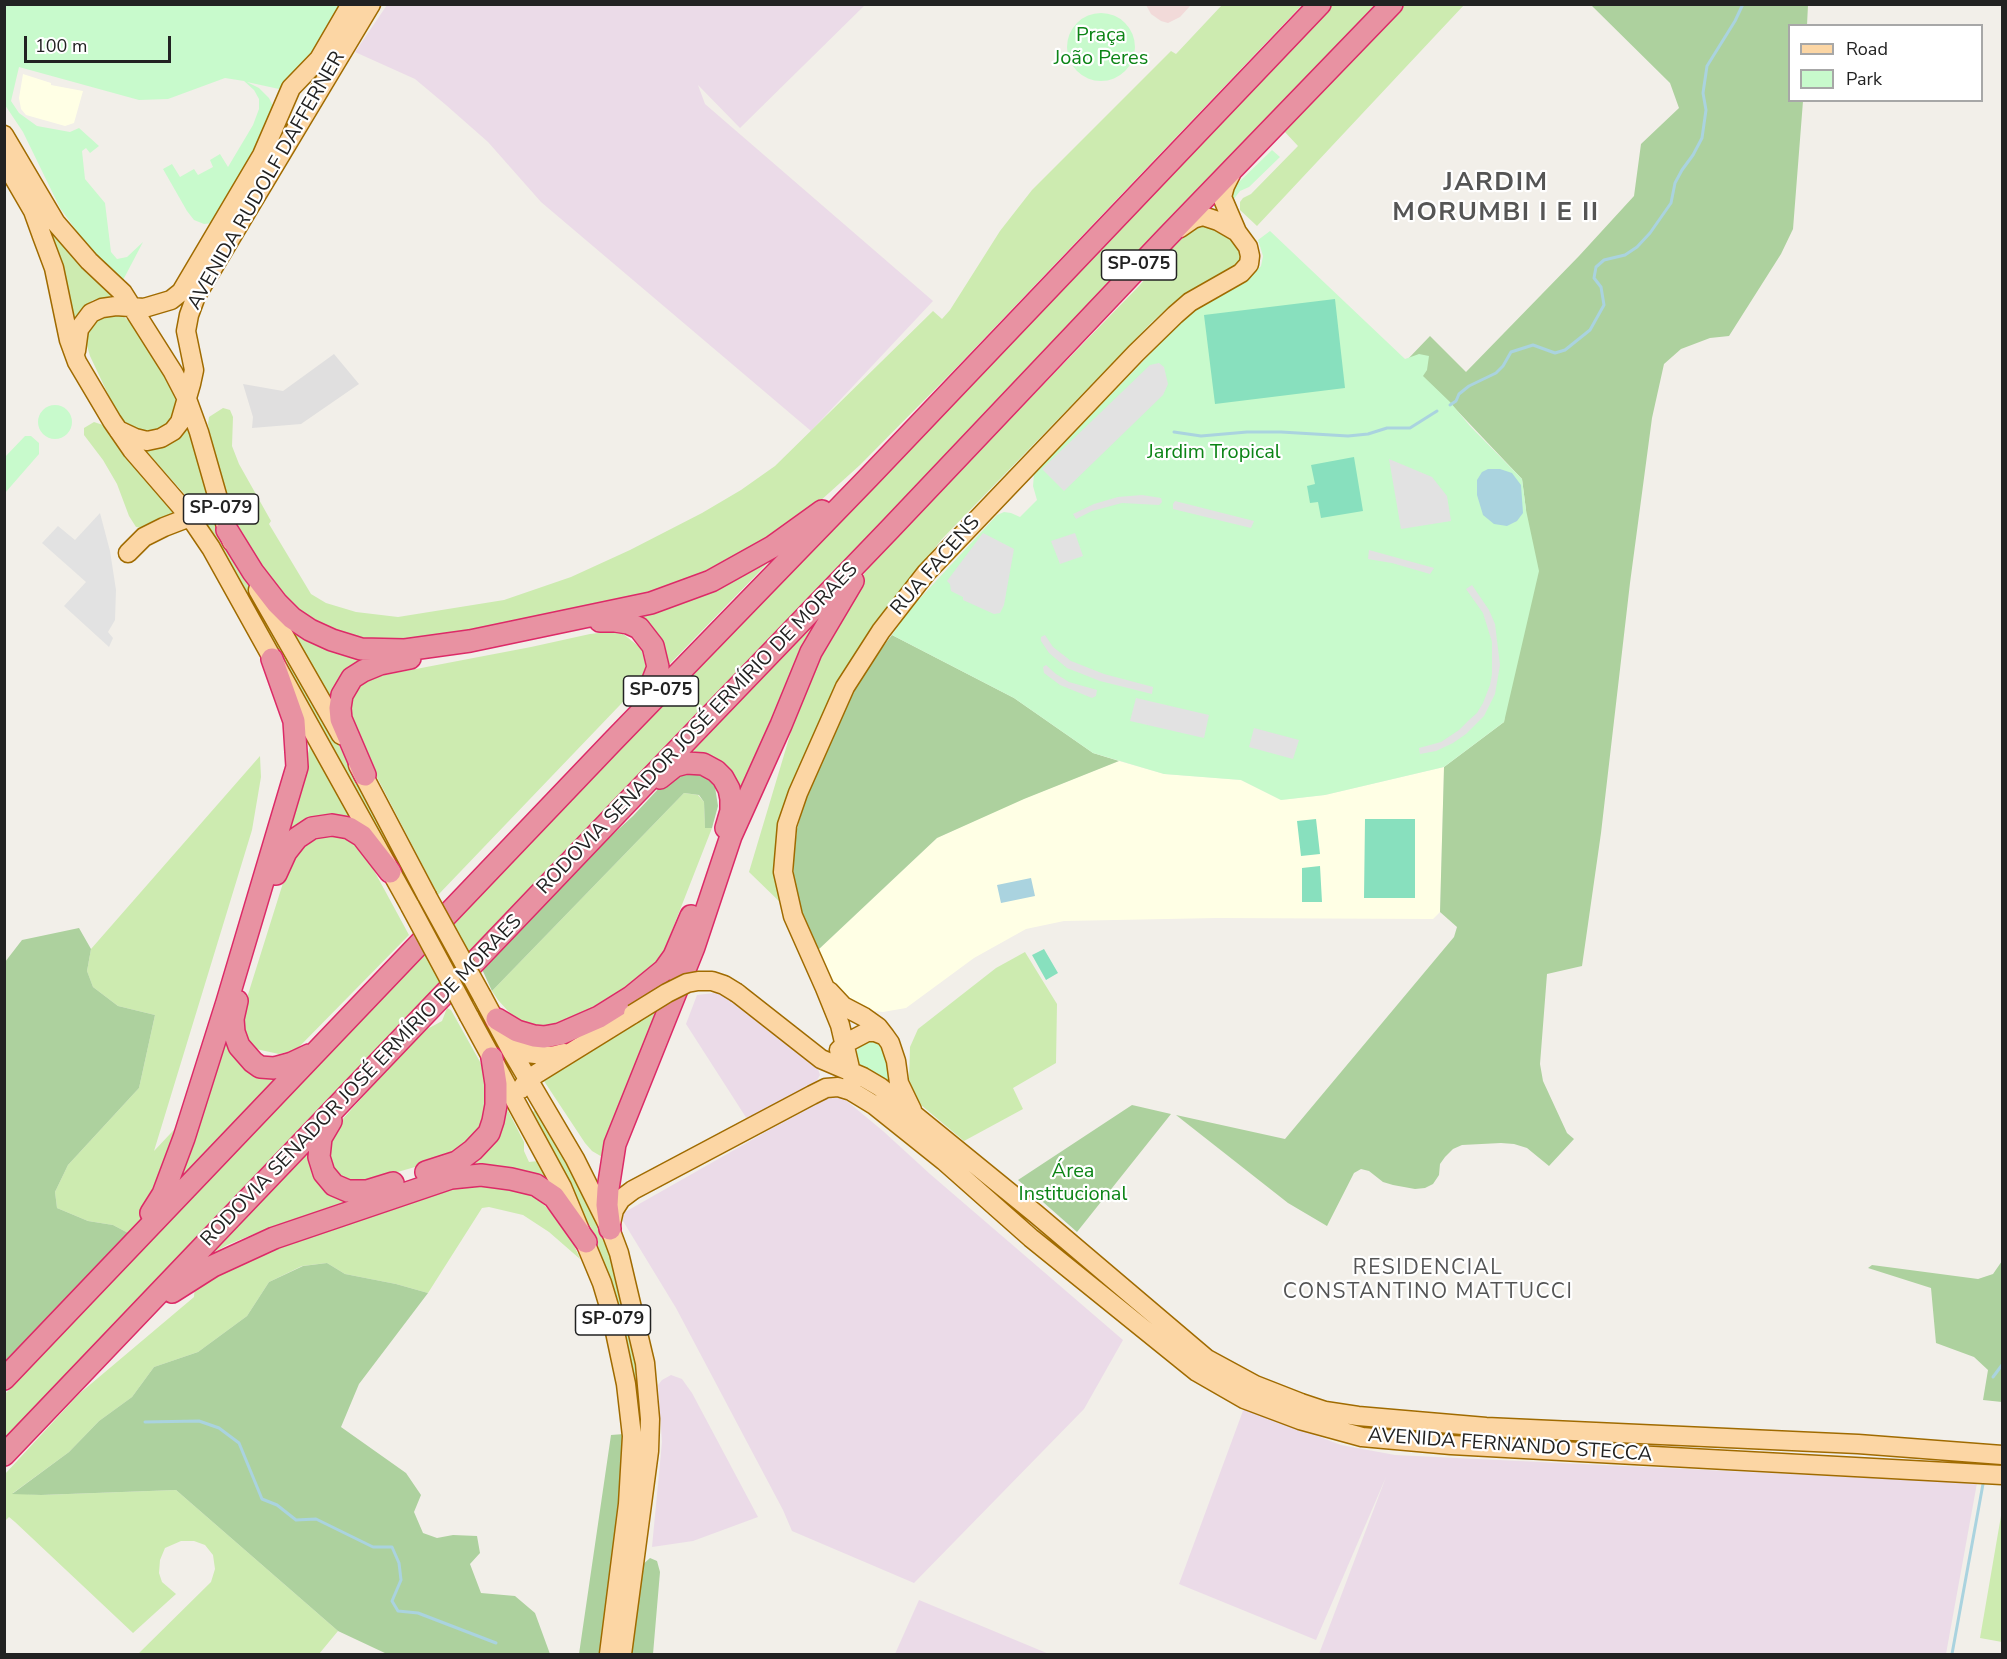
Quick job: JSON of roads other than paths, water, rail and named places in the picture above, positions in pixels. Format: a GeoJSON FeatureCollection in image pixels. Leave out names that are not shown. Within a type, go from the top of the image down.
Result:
{"type":"FeatureCollection","features":[{"type":"Feature","properties":{"kind":"highway","name":"SP-075"},"geometry":{"type":"LineString","coordinates":[[4,1379],[1320,4]]}},
{"type":"Feature","properties":{"kind":"highway","name":"RODOVIA SENADOR JOSÉ ERMÍRIO DE MORAES"},"geometry":{"type":"LineString","coordinates":[[4,1455],[1392,4]]}},
{"type":"Feature","properties":{"kind":"highway"},"geometry":{"type":"LineString","coordinates":[[227,530],[253,572],[277,603],[301,624],[332,640],[361,649],[405,650],[470,641],[651,603],[711,581],[772,548],[869,477]]}},
{"type":"Feature","properties":{"kind":"highway"},"geometry":{"type":"LineString","coordinates":[[610,1229],[607,1205],[615,1144],[694,947],[731,836],[811,652],[851,583],[890,530]]}},
{"type":"Feature","properties":{"kind":"highway"},"geometry":{"type":"LineString","coordinates":[[364,776],[344,729],[340,708],[342,695],[352,678],[363,671],[392,662],[600,621],[628,623],[639,628],[654,646],[658,660],[657,674],[646,699],[612,742]]}},
{"type":"Feature","properties":{"kind":"highway"},"geometry":{"type":"LineString","coordinates":[[129,1247],[163,1194],[184,1138],[297,767],[294,721],[272,659]]}},
{"type":"Feature","properties":{"kind":"highway"},"geometry":{"type":"LineString","coordinates":[[497,1019],[509,1028],[534,1036],[552,1037],[599,1017],[631,997],[652,982],[674,956],[724,833],[731,811],[729,789],[723,778],[710,767],[695,763],[675,766],[618,812]]}},
{"type":"Feature","properties":{"kind":"highway"},"geometry":{"type":"LineString","coordinates":[[318,1051],[292,1063],[274,1068],[260,1066],[244,1054],[238,1046],[234,1032],[235,1006],[278,867],[297,838],[312,828],[332,825],[349,828],[362,836],[390,872]]}},
{"type":"Feature","properties":{"kind":"highway"},"geometry":{"type":"LineString","coordinates":[[343,1101],[321,1137],[319,1157],[324,1173],[334,1185],[348,1191],[367,1191],[456,1161],[473,1150],[489,1133],[493,1121],[496,1084],[492,1058]]}},
{"type":"Feature","properties":{"kind":"highway"},"geometry":{"type":"LineString","coordinates":[[140,1314],[182,1284],[237,1253],[274,1238],[451,1178],[481,1175],[536,1185],[554,1197],[586,1242]]}},
{"type":"Feature","properties":{"kind":"main road","name":"AVENIDA RUDOLF DAFFERNER"},"geometry":{"type":"LineString","coordinates":[[77,362],[79,329],[91,313],[102,308],[131,311],[144,308],[171,300],[181,292],[262,154],[291,88],[319,59],[351,4]]}},
{"type":"Feature","properties":{"kind":"main road","name":"AVENIDA RUDOLF DAFFERNER"},"geometry":{"type":"LineString","coordinates":[[118,430],[147,441],[161,438],[173,431],[180,422],[194,370],[186,331],[196,296],[370,4]]}},
{"type":"Feature","properties":{"kind":"main road"},"geometry":{"type":"LineString","coordinates":[[302,75],[313,70],[317,71],[321,76],[322,86]]}},
{"type":"Feature","properties":{"kind":"main road"},"geometry":{"type":"LineString","coordinates":[[279,114],[282,125],[295,131]]}},
{"type":"Feature","properties":{"kind":"main road","name":"SP-079"},"geometry":{"type":"LineString","coordinates":[[4,135],[56,223],[89,261],[123,293],[131,311],[158,346],[187,399],[199,432],[227,530],[243,563],[364,776],[482,998],[575,1159],[610,1229],[619,1253],[645,1363],[650,1419],[649,1451],[622,1654]]}},
{"type":"Feature","properties":{"kind":"main road","name":"SP-079"},"geometry":{"type":"LineString","coordinates":[[4,161],[33,211],[54,268],[69,340],[77,362],[132,450],[190,517],[211,548],[517,1102],[562,1187],[586,1242],[611,1313],[626,1384],[632,1436],[628,1504],[609,1654]]}},
{"type":"Feature","properties":{"kind":"main road","name":"RUA FACENS"},"geometry":{"type":"LineString","coordinates":[[858,1045],[840,1025],[793,916],[783,872],[787,825],[798,793],[845,687],[881,631],[926,573],[1175,315],[1190,302],[1241,273],[1249,264],[1248,247],[1237,232],[1222,197],[1229,177],[1240,161]]}},
{"type":"Feature","properties":{"kind":"main road"},"geometry":{"type":"LineString","coordinates":[[1166,238],[1193,219],[1203,216],[1218,221],[1237,232]]}},
{"type":"Feature","properties":{"kind":"main road"},"geometry":{"type":"LineString","coordinates":[[128,553],[144,537],[190,517]]}},
{"type":"Feature","properties":{"kind":"main road","name":"AVENIDA FERNANDO STECCA"},"geometry":{"type":"LineString","coordinates":[[575,1049],[687,983],[712,981],[737,993],[821,1059],[858,1045],[890,1043],[896,1061],[899,1083],[915,1115]]}},
{"type":"Feature","properties":{"kind":"main road","name":"RUA FACENS"},"geometry":{"type":"LineString","coordinates":[[825,988],[843,1006],[864,1017],[858,1045]]}},
{"type":"Feature","properties":{"kind":"main road"},"geometry":{"type":"LineString","coordinates":[[482,998],[513,1043],[528,1053],[552,1056],[575,1049]]}},
{"type":"Feature","properties":{"kind":"main road","name":"AVENIDA FERNANDO STECCA"},"geometry":{"type":"LineString","coordinates":[[858,1045],[855,1084],[874,1105]]}},
{"type":"Feature","properties":{"kind":"main road","name":"AVENIDA FERNANDO STECCA"},"geometry":{"type":"LineString","coordinates":[[858,1045],[870,1081],[1000,1185],[1207,1359],[1255,1384],[1325,1411],[1459,1425],[1858,1444],[2002,1455]]}},
{"type":"Feature","properties":{"kind":"main road"},"geometry":{"type":"LineString","coordinates":[[517,1102],[516,1098],[528,1079],[575,1049]]}},
{"type":"Feature","properties":{"kind":"main road","name":"AVENIDA FERNANDO STECCA"},"geometry":{"type":"LineString","coordinates":[[610,1229],[614,1210],[621,1198],[812,1095],[826,1088],[838,1087],[851,1090],[874,1105],[944,1161],[1031,1238],[1197,1372],[1244,1399],[1300,1420],[1362,1437],[1435,1444],[2002,1475]]}},
{"type":"Feature","properties":{"kind":"main road"},"geometry":{"type":"LineString","coordinates":[[944,1161],[952,1164],[990,1196],[996,1196],[1000,1185]]}},
{"type":"Feature","properties":{"kind":"main road"},"geometry":{"type":"LineString","coordinates":[[1435,1444],[1457,1438],[1459,1425]]}},
{"type":"Feature","properties":{"kind":"main road"},"geometry":{"type":"LineString","coordinates":[[1774,1463],[1848,1463],[1857,1453],[1858,1444]]}},
{"type":"Feature","properties":{"kind":"water"},"geometry":{"type":"Polygon","coordinates":[[[1488,469],[1500,469],[1512,473],[1521,485],[1523,513],[1517,521],[1507,526],[1494,524],[1483,515],[1477,495],[1477,480],[1482,472],[1488,469]]]}},
{"type":"Feature","properties":{"kind":"water"},"geometry":{"type":"Polygon","coordinates":[[[1031,878],[1035,896],[1001,903],[997,885],[1031,878]]]}},
{"type":"Feature","properties":{"kind":"waterway"},"geometry":{"type":"LineString","coordinates":[[1450,405],[1469,386],[1496,373],[1511,352],[1533,345],[1555,353],[1565,350],[1590,330],[1604,305],[1601,287],[1594,278],[1596,267],[1604,260],[1625,255],[1637,247],[1671,203],[1675,183],[1702,138],[1706,110],[1703,93],[1707,66],[1743,4]]}},
{"type":"Feature","properties":{"kind":"waterway"},"geometry":{"type":"LineString","coordinates":[[1174,432],[1201,436],[1247,432],[1348,436],[1368,434],[1387,428],[1410,428],[1437,411]]}},
{"type":"Feature","properties":{"kind":"waterway"},"geometry":{"type":"LineString","coordinates":[[1993,1377],[2002,1365]]}},
{"type":"Feature","properties":{"kind":"waterway"},"geometry":{"type":"LineString","coordinates":[[145,1422],[199,1421],[219,1428],[239,1443],[262,1499],[277,1505],[296,1520],[316,1519],[373,1547],[392,1547],[399,1563],[401,1580],[392,1601],[398,1611],[418,1613],[496,1643]]}},
{"type":"Feature","properties":{"kind":"waterway"},"geometry":{"type":"LineString","coordinates":[[1952,1654],[1983,1484]]}},
{"type":"Feature","properties":{"kind":"district","name":"JARDIM MORUMBI I E II"},"geometry":{"type":"Point","coordinates":[1496,199]}},
{"type":"Feature","properties":{"kind":"district","name":"RESIDENCIAL CONSTANTINO MATTUCCI"},"geometry":{"type":"Point","coordinates":[1428,1281]}},
{"type":"Feature","properties":{"kind":"park label","name":"Praça João Peres"},"geometry":{"type":"Point","coordinates":[1101,48]}},
{"type":"Feature","properties":{"kind":"park label","name":"Jardim Tropical"},"geometry":{"type":"Point","coordinates":[1214,453]}},
{"type":"Feature","properties":{"kind":"park label","name":"Área Institucional"},"geometry":{"type":"Point","coordinates":[1073,1184]}}]}
